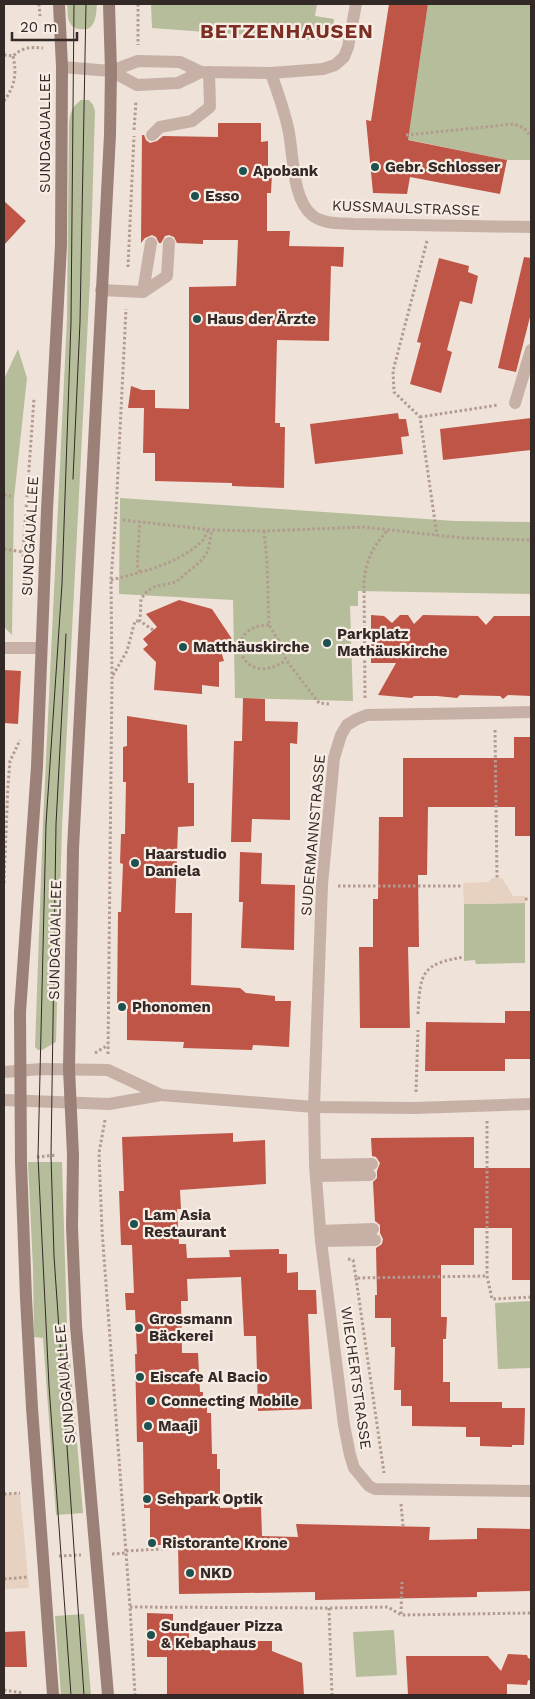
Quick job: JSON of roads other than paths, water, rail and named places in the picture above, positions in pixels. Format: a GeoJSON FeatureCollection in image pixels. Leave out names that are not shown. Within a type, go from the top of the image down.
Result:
{"type":"FeatureCollection","features":[{"type":"Feature","properties":{"kind":"street","name":"SUNDGAUALLEE"},"geometry":{"type":"LineString","coordinates":[[53,1695],[26,1298],[21,1157],[20,1012],[37,767],[41,648],[62,245],[62,67],[59,4]]}},
{"type":"Feature","properties":{"kind":"street","name":"SUNDGAUALLEE"},"geometry":{"type":"LineString","coordinates":[[108,1695],[76,1326],[72,1227],[74,1155],[69,1069],[74,839],[110,135],[109,4]]}},
{"type":"Feature","properties":{"kind":"street"},"geometry":{"type":"LineString","coordinates":[[111,71],[138,61],[180,62],[205,72],[271,73],[323,69],[335,66],[344,57],[348,47],[356,4]]}},
{"type":"Feature","properties":{"kind":"street"},"geometry":{"type":"LineString","coordinates":[[62,67],[111,71],[137,85],[178,83],[205,72]]}},
{"type":"Feature","properties":{"kind":"street"},"geometry":{"type":"LineString","coordinates":[[152,135],[160,127],[192,121],[210,107],[205,72]]}},
{"type":"Feature","properties":{"kind":"street","name":"KUSSMAULSTRASSE"},"geometry":{"type":"LineString","coordinates":[[271,73],[288,128],[297,188],[303,204],[312,215],[324,222],[354,224],[531,227]]}},
{"type":"Feature","properties":{"kind":"street"},"geometry":{"type":"LineString","coordinates":[[171,136],[175,123]]}},
{"type":"Feature","properties":{"kind":"street"},"geometry":{"type":"LineString","coordinates":[[143,292],[151,243]]}},
{"type":"Feature","properties":{"kind":"street"},"geometry":{"type":"LineString","coordinates":[[101,290],[143,292],[167,276],[169,243]]}},
{"type":"Feature","properties":{"kind":"street"},"geometry":{"type":"LineString","coordinates":[[515,403],[531,350]]}},
{"type":"Feature","properties":{"kind":"street"},"geometry":{"type":"LineString","coordinates":[[4,648],[41,648]]}},
{"type":"Feature","properties":{"kind":"street","name":"SUDERMANNSTRASSE"},"geometry":{"type":"LineString","coordinates":[[314,1107],[322,885],[334,758],[341,735],[347,725],[356,719],[368,715],[531,712]]}},
{"type":"Feature","properties":{"kind":"street"},"geometry":{"type":"LineString","coordinates":[[4,1072],[69,1069],[108,1070],[161,1095]]}},
{"type":"Feature","properties":{"kind":"street"},"geometry":{"type":"LineString","coordinates":[[4,1100],[109,1104],[161,1095],[314,1107],[415,1108],[531,1104]]}},
{"type":"Feature","properties":{"kind":"street","name":"WIECHERTSTRASSE"},"geometry":{"type":"LineString","coordinates":[[314,1107],[316,1170],[323,1256],[350,1455],[354,1468],[369,1486],[386,1491],[531,1491]]}},
{"type":"Feature","properties":{"kind":"street"},"geometry":{"type":"LineString","coordinates":[[316,1170],[371,1170]]}},
{"type":"Feature","properties":{"kind":"street"},"geometry":{"type":"LineString","coordinates":[[321,1236],[374,1235]]}},
{"type":"Feature","properties":{"kind":"tram line"},"geometry":{"type":"LineString","coordinates":[[71,1695],[49,1386],[38,1157],[46,824],[62,584],[71,322],[74,4]]}},
{"type":"Feature","properties":{"kind":"tram line"},"geometry":{"type":"LineString","coordinates":[[73,479],[80,322],[86,4]]}},
{"type":"Feature","properties":{"kind":"tram line"},"geometry":{"type":"LineString","coordinates":[[66,634],[56,824],[51,1156],[54,1256],[84,1695]]}},
{"type":"Feature","properties":{"kind":"place","name":"Gebr. Schlosser"},"geometry":{"type":"Point","coordinates":[375,167]}},
{"type":"Feature","properties":{"kind":"place","name":"Apobank"},"geometry":{"type":"Point","coordinates":[243,171]}},
{"type":"Feature","properties":{"kind":"place","name":"Esso"},"geometry":{"type":"Point","coordinates":[195,196]}},
{"type":"Feature","properties":{"kind":"place","name":"Haus der Ärzte"},"geometry":{"type":"Point","coordinates":[197,319]}},
{"type":"Feature","properties":{"kind":"place","name":"Parkplatz Mathäuskirche"},"geometry":{"type":"Point","coordinates":[327,643]}},
{"type":"Feature","properties":{"kind":"place","name":"Matthäuskirche"},"geometry":{"type":"Point","coordinates":[183,647]}},
{"type":"Feature","properties":{"kind":"place","name":"Haarstudio Daniela"},"geometry":{"type":"Point","coordinates":[135,863]}},
{"type":"Feature","properties":{"kind":"place","name":"Phonomen"},"geometry":{"type":"Point","coordinates":[122,1007]}},
{"type":"Feature","properties":{"kind":"place","name":"Lam Asia Restaurant"},"geometry":{"type":"Point","coordinates":[134,1224]}},
{"type":"Feature","properties":{"kind":"place","name":"Grossmann Bäckerei"},"geometry":{"type":"Point","coordinates":[139,1328]}},
{"type":"Feature","properties":{"kind":"place","name":"Eiscafe Al Bacio"},"geometry":{"type":"Point","coordinates":[140,1377]}},
{"type":"Feature","properties":{"kind":"place","name":"Connecting Mobile"},"geometry":{"type":"Point","coordinates":[151,1401]}},
{"type":"Feature","properties":{"kind":"place","name":"Maaji"},"geometry":{"type":"Point","coordinates":[148,1426]}},
{"type":"Feature","properties":{"kind":"place","name":"Sehpark Optik"},"geometry":{"type":"Point","coordinates":[147,1499]}},
{"type":"Feature","properties":{"kind":"place","name":"Ristorante Krone"},"geometry":{"type":"Point","coordinates":[152,1543]}},
{"type":"Feature","properties":{"kind":"place","name":"NKD"},"geometry":{"type":"Point","coordinates":[190,1573]}},
{"type":"Feature","properties":{"kind":"place","name":"Sundgauer Pizza & Kebaphaus"},"geometry":{"type":"Point","coordinates":[151,1635]}},
{"type":"Feature","properties":{"kind":"district","name":"BETZENHAUSEN"},"geometry":{"type":"Point","coordinates":[287,31]}}]}
